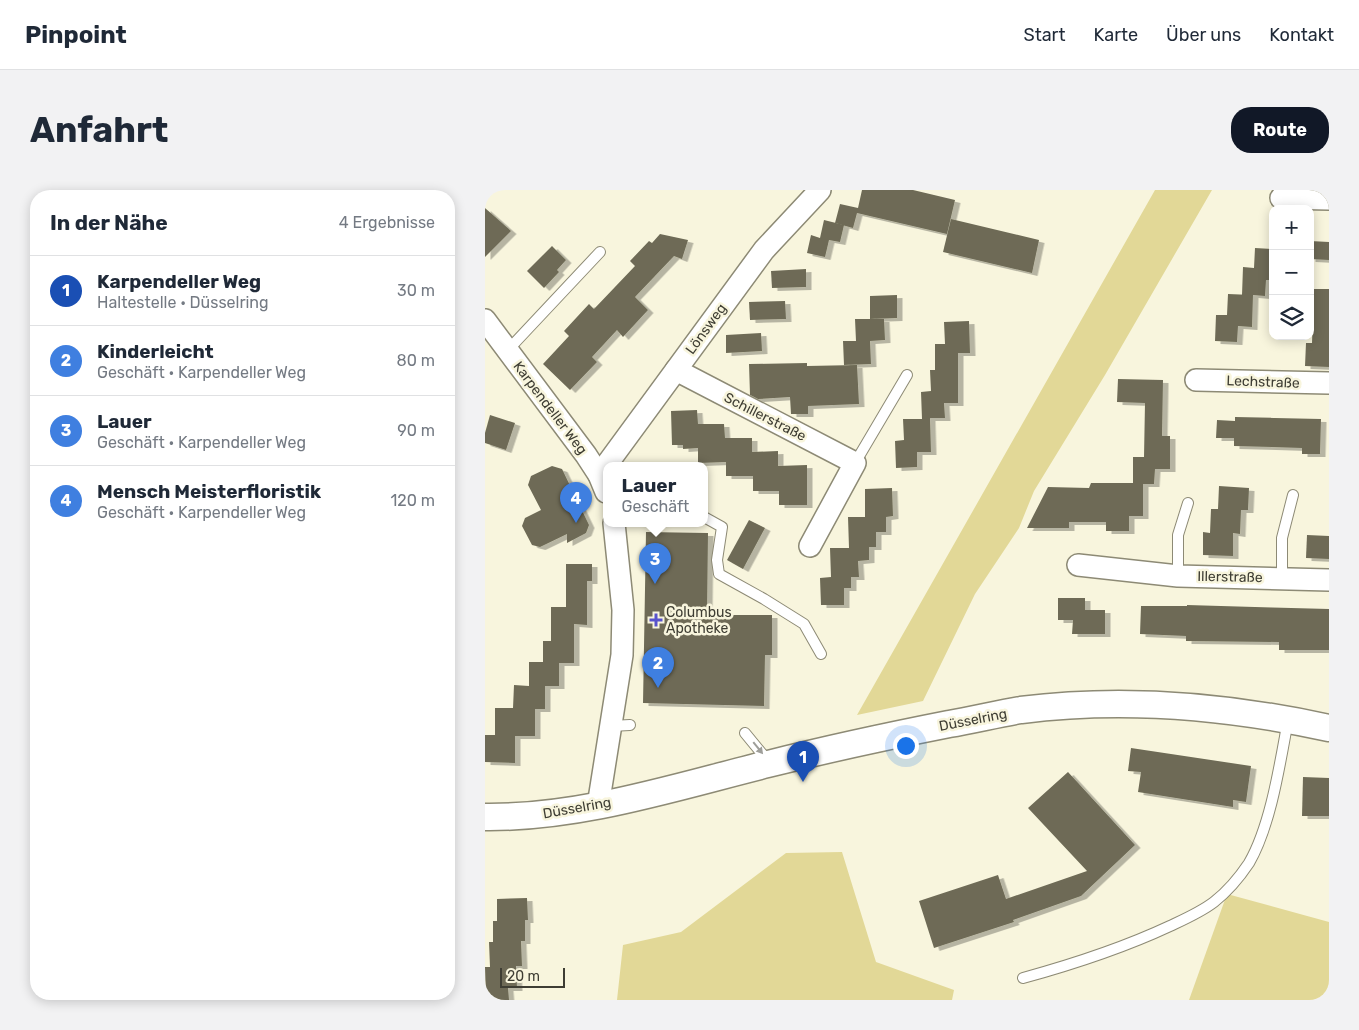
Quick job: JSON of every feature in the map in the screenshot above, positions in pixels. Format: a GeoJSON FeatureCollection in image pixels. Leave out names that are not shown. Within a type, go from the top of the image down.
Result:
{"type":"FeatureCollection","features":[{"type":"Feature","properties":{"kind":"street","name":"Lönsweg"},"geometry":{"type":"LineString","coordinates":[[617,462],[676,370],[764,250],[820,190]]}},
{"type":"Feature","properties":{"kind":"street"},"geometry":{"type":"LineString","coordinates":[[1281,198],[1329,198]]}},
{"type":"Feature","properties":{"kind":"street","name":"Karpendeller Weg"},"geometry":{"type":"LineString","coordinates":[[485,320],[603,483]]}},
{"type":"Feature","properties":{"kind":"street","name":"Schillerstraße"},"geometry":{"type":"LineString","coordinates":[[676,370],[855,463]]}},
{"type":"Feature","properties":{"kind":"street","name":"Lechstraße"},"geometry":{"type":"LineString","coordinates":[[1196,380],[1329,383]]}},
{"type":"Feature","properties":{"kind":"street"},"geometry":{"type":"LineString","coordinates":[[810,546],[855,463]]}},
{"type":"Feature","properties":{"kind":"street"},"geometry":{"type":"LineString","coordinates":[[598,806],[620,726],[622,632],[619,566],[614,527]]}},
{"type":"Feature","properties":{"kind":"street","name":"Illerstraße"},"geometry":{"type":"LineString","coordinates":[[1078,565],[1178,576],[1329,580]]}},
{"type":"Feature","properties":{"kind":"street","name":"Düsselring"},"geometry":{"type":"LineString","coordinates":[[485,818],[537,815],[598,806],[831,749],[1020,710],[1069,706],[1160,704],[1233,710],[1329,728]]}},
{"type":"Feature","properties":{"kind":"lane","name":"Karpendeller Weg"},"geometry":{"type":"LineString","coordinates":[[507,351],[600,252]]}},
{"type":"Feature","properties":{"kind":"lane"},"geometry":{"type":"LineString","coordinates":[[855,463],[907,375]]}},
{"type":"Feature","properties":{"kind":"lane","name":"Illerstraße"},"geometry":{"type":"LineString","coordinates":[[1282,578],[1282,538],[1293,495]]}},
{"type":"Feature","properties":{"kind":"lane","name":"Illerstraße"},"geometry":{"type":"LineString","coordinates":[[1178,576],[1178,534],[1188,503]]}},
{"type":"Feature","properties":{"kind":"lane"},"geometry":{"type":"LineString","coordinates":[[708,520],[722,527],[717,560],[719,574],[804,624],[821,654]]}},
{"type":"Feature","properties":{"kind":"lane"},"geometry":{"type":"LineString","coordinates":[[1023,978],[1135,942],[1191,916],[1213,903],[1232,886],[1249,862],[1260,839],[1272,797],[1289,719]]}},
{"type":"Feature","properties":{"kind":"lane"},"geometry":{"type":"LineString","coordinates":[[745,733],[770,764]]}},
{"type":"Feature","properties":{"kind":"shaded area"},"geometry":{"type":"Polygon","coordinates":[[[1155,190],[1212,190],[1105,375],[1034,491],[1019,528],[975,594],[923,701],[857,715],[1155,190]]]}},
{"type":"Feature","properties":{"kind":"shaded area"},"geometry":{"type":"Polygon","coordinates":[[[842,852],[876,962],[954,990],[952,1000],[617,1000],[623,945],[681,932],[786,853],[842,852]]]}},
{"type":"Feature","properties":{"kind":"shaded area"},"geometry":{"type":"Polygon","coordinates":[[[1227,894],[1329,922],[1329,1000],[1189,1000],[1227,894]]]}},
{"type":"Feature","properties":{"kind":"building"},"geometry":{"type":"Polygon","coordinates":[[[862,190],[913,190],[955,200],[947,234],[857,213],[853,228],[835,223],[840,204],[858,208],[862,190]]]}},
{"type":"Feature","properties":{"kind":"building"},"geometry":{"type":"Polygon","coordinates":[[[485,208],[511,231],[485,257],[485,208]]]}},
{"type":"Feature","properties":{"kind":"building"},"geometry":{"type":"Polygon","coordinates":[[[951,219],[1039,240],[1032,273],[943,252],[951,219]]]}},
{"type":"Feature","properties":{"kind":"building"},"geometry":{"type":"Polygon","coordinates":[[[824,220],[844,225],[840,242],[829,240],[825,257],[807,253],[811,235],[820,238],[824,220]]]}},
{"type":"Feature","properties":{"kind":"building"},"geometry":{"type":"Polygon","coordinates":[[[660,234],[688,240],[682,259],[674,256],[635,297],[648,310],[623,337],[617,330],[592,357],[597,362],[570,390],[543,364],[569,336],[564,331],[589,304],[594,309],[635,266],[630,261],[649,241],[652,243],[660,234]]]}},
{"type":"Feature","properties":{"kind":"building"},"geometry":{"type":"Polygon","coordinates":[[[1314,241],[1329,242],[1329,260],[1314,259],[1314,241]]]}},
{"type":"Feature","properties":{"kind":"building"},"geometry":{"type":"Polygon","coordinates":[[[552,246],[566,260],[557,270],[559,272],[544,288],[527,271],[552,246]]]}},
{"type":"Feature","properties":{"kind":"building"},"geometry":{"type":"Polygon","coordinates":[[[1255,248],[1269,249],[1269,280],[1266,280],[1265,296],[1253,295],[1252,327],[1238,326],[1237,342],[1215,341],[1216,315],[1227,315],[1228,294],[1242,295],[1243,267],[1254,268],[1255,248]]]}},
{"type":"Feature","properties":{"kind":"building"},"geometry":{"type":"Polygon","coordinates":[[[806,269],[806,287],[772,288],[771,271],[806,269]]]}},
{"type":"Feature","properties":{"kind":"building"},"geometry":{"type":"Polygon","coordinates":[[[1314,289],[1329,289],[1329,367],[1305,366],[1306,343],[1312,343],[1312,340],[1314,340],[1314,289]]]}},
{"type":"Feature","properties":{"kind":"building"},"geometry":{"type":"Polygon","coordinates":[[[897,295],[897,318],[870,319],[870,296],[897,295]]]}},
{"type":"Feature","properties":{"kind":"building"},"geometry":{"type":"Polygon","coordinates":[[[785,301],[786,319],[750,320],[749,302],[785,301]]]}},
{"type":"Feature","properties":{"kind":"building"},"geometry":{"type":"Polygon","coordinates":[[[855,319],[884,319],[885,340],[870,341],[871,364],[844,365],[843,341],[856,341],[855,319]]]}},
{"type":"Feature","properties":{"kind":"building"},"geometry":{"type":"Polygon","coordinates":[[[969,321],[970,353],[958,353],[958,403],[944,403],[945,418],[930,418],[931,452],[917,452],[917,467],[896,468],[895,441],[904,440],[903,419],[922,419],[921,392],[931,391],[930,370],[935,370],[935,344],[945,344],[944,322],[969,321]]]}},
{"type":"Feature","properties":{"kind":"building"},"geometry":{"type":"Polygon","coordinates":[[[761,333],[762,351],[726,353],[726,335],[761,333]]]}},
{"type":"Feature","properties":{"kind":"building"},"geometry":{"type":"Polygon","coordinates":[[[807,363],[807,366],[857,365],[859,404],[808,406],[808,414],[791,414],[790,397],[758,399],[750,395],[749,364],[807,363]]]}},
{"type":"Feature","properties":{"kind":"building"},"geometry":{"type":"Polygon","coordinates":[[[1118,379],[1163,380],[1162,436],[1170,436],[1170,469],[1155,469],[1154,484],[1143,484],[1143,516],[1129,516],[1129,531],[1106,531],[1106,522],[1069,522],[1069,528],[1027,528],[1048,487],[1089,488],[1091,483],[1133,483],[1133,457],[1144,457],[1145,403],[1117,402],[1118,379]]]}},
{"type":"Feature","properties":{"kind":"building"},"geometry":{"type":"Polygon","coordinates":[[[697,410],[698,424],[724,424],[725,438],[752,438],[752,452],[778,451],[778,466],[807,465],[807,505],[779,505],[779,491],[753,491],[753,476],[726,476],[726,462],[698,462],[698,448],[683,449],[683,445],[672,445],[671,411],[697,410]]]}},
{"type":"Feature","properties":{"kind":"building"},"geometry":{"type":"Polygon","coordinates":[[[490,415],[515,423],[506,450],[485,443],[485,433],[490,415]]]}},
{"type":"Feature","properties":{"kind":"building"},"geometry":{"type":"Polygon","coordinates":[[[1235,417],[1321,419],[1320,454],[1302,454],[1302,448],[1234,446],[1234,438],[1216,438],[1217,420],[1235,421],[1235,417]]]}},
{"type":"Feature","properties":{"kind":"building"},"geometry":{"type":"Polygon","coordinates":[[[552,466],[562,469],[589,525],[586,533],[567,543],[567,534],[540,547],[532,545],[522,526],[525,518],[541,510],[528,485],[531,476],[552,466]]]}},
{"type":"Feature","properties":{"kind":"building"},"geometry":{"type":"Polygon","coordinates":[[[1219,486],[1249,488],[1248,510],[1241,510],[1240,534],[1233,533],[1233,556],[1203,555],[1203,532],[1210,533],[1211,509],[1218,509],[1219,486]]]}},
{"type":"Feature","properties":{"kind":"building"},"geometry":{"type":"Polygon","coordinates":[[[892,488],[893,516],[886,517],[886,532],[876,532],[876,547],[869,547],[869,560],[858,561],[859,577],[851,577],[851,588],[844,588],[844,605],[821,605],[820,578],[831,577],[830,548],[849,548],[848,517],[865,517],[865,489],[892,488]]]}},
{"type":"Feature","properties":{"kind":"building"},"geometry":{"type":"Polygon","coordinates":[[[749,520],[765,528],[743,569],[727,560],[749,520]]]}},
{"type":"Feature","properties":{"kind":"building"},"geometry":{"type":"Polygon","coordinates":[[[646,532],[708,533],[707,615],[772,615],[772,655],[765,655],[764,706],[643,703],[646,532]]]}},
{"type":"Feature","properties":{"kind":"building"},"geometry":{"type":"Polygon","coordinates":[[[1307,535],[1329,536],[1329,559],[1306,558],[1307,535]]]}},
{"type":"Feature","properties":{"kind":"building"},"geometry":{"type":"Polygon","coordinates":[[[566,564],[592,564],[592,581],[587,581],[587,625],[574,624],[574,663],[559,663],[559,686],[545,686],[545,709],[535,709],[535,736],[515,736],[515,763],[485,762],[485,735],[495,735],[495,708],[513,708],[514,685],[529,686],[529,662],[543,662],[543,641],[551,641],[551,607],[566,607],[566,564]]]}},
{"type":"Feature","properties":{"kind":"building"},"geometry":{"type":"Polygon","coordinates":[[[1058,598],[1085,598],[1085,610],[1105,610],[1105,634],[1072,634],[1073,620],[1058,620],[1058,598]]]}},
{"type":"Feature","properties":{"kind":"building"},"geometry":{"type":"Polygon","coordinates":[[[1187,605],[1329,609],[1329,650],[1279,650],[1279,642],[1186,641],[1186,636],[1140,634],[1141,606],[1187,605]]]}},
{"type":"Feature","properties":{"kind":"building"},"geometry":{"type":"Polygon","coordinates":[[[1131,748],[1251,766],[1246,802],[1233,800],[1233,807],[1138,792],[1141,772],[1128,771],[1131,748]]]}},
{"type":"Feature","properties":{"kind":"building"},"geometry":{"type":"Polygon","coordinates":[[[1068,772],[1135,845],[1081,896],[1013,920],[1014,922],[934,948],[919,901],[998,875],[1006,899],[1087,871],[1028,808],[1068,772]]]}},
{"type":"Feature","properties":{"kind":"building"},"geometry":{"type":"Polygon","coordinates":[[[1303,777],[1329,778],[1329,816],[1302,816],[1303,777]]]}},
{"type":"Feature","properties":{"kind":"building"},"geometry":{"type":"Polygon","coordinates":[[[527,898],[528,920],[525,920],[525,941],[521,941],[522,966],[516,966],[517,988],[508,988],[509,1000],[486,1000],[485,967],[490,967],[489,942],[493,942],[493,921],[497,921],[497,899],[527,898]]]}},
{"type":"Feature","properties":{"kind":"place","name":"Mensch Meisterfloristik"},"geometry":{"type":"Point","coordinates":[576,523]}},
{"type":"Feature","properties":{"kind":"place","name":"Lauer"},"geometry":{"type":"Point","coordinates":[655,584]}},
{"type":"Feature","properties":{"kind":"place","name":"Columbus Apotheke"},"geometry":{"type":"Point","coordinates":[656,620]}},
{"type":"Feature","properties":{"kind":"place","name":"Kinderleicht"},"geometry":{"type":"Point","coordinates":[658,688]}},
{"type":"Feature","properties":{"kind":"place","name":"Karpendeller Weg"},"geometry":{"type":"Point","coordinates":[803,782]}}]}
